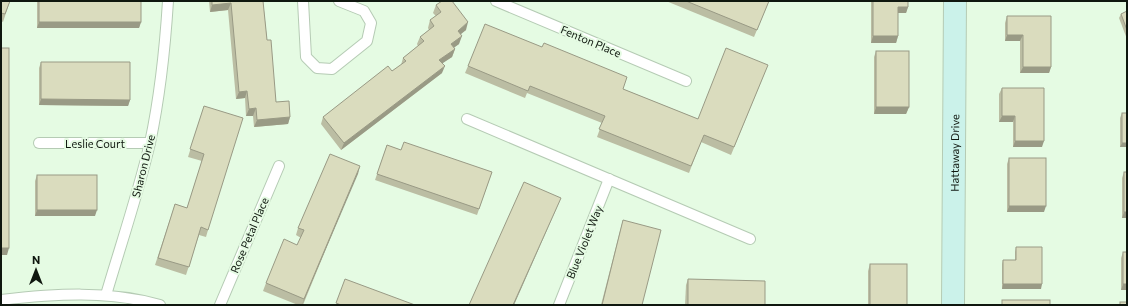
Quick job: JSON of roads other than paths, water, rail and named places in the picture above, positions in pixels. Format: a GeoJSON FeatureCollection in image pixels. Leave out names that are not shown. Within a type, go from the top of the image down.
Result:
{"type":"FeatureCollection","features":[{"type":"Feature","properties":{"kind":"street","name":"Hattaway Drive"},"geometry":{"type":"LineString","coordinates":[[953,305],[955,1]]}},
{"type":"Feature","properties":{"kind":"lane","name":"Sharon Drive"},"geometry":{"type":"LineString","coordinates":[[106,295],[150,143],[162,78],[168,1]]}},
{"type":"Feature","properties":{"kind":"lane"},"geometry":{"type":"LineString","coordinates":[[303,1],[306,57],[317,68],[332,69],[367,41],[371,23],[364,11],[339,1]]}},
{"type":"Feature","properties":{"kind":"lane","name":"Fenton Place"},"geometry":{"type":"LineString","coordinates":[[496,1],[686,81]]}},
{"type":"Feature","properties":{"kind":"lane"},"geometry":{"type":"LineString","coordinates":[[468,119],[750,239]]}},
{"type":"Feature","properties":{"kind":"lane","name":"Leslie Court"},"geometry":{"type":"LineString","coordinates":[[39,143],[150,143]]}},
{"type":"Feature","properties":{"kind":"lane","name":"Rose Petal Place"},"geometry":{"type":"LineString","coordinates":[[220,305],[279,166]]}},
{"type":"Feature","properties":{"kind":"lane","name":"Blue Violet Way"},"geometry":{"type":"LineString","coordinates":[[559,305],[609,179]]}},
{"type":"Feature","properties":{"kind":"lane"},"geometry":{"type":"LineString","coordinates":[[1,300],[28,301],[40,296],[106,295],[152,302],[160,305]]}}]}
